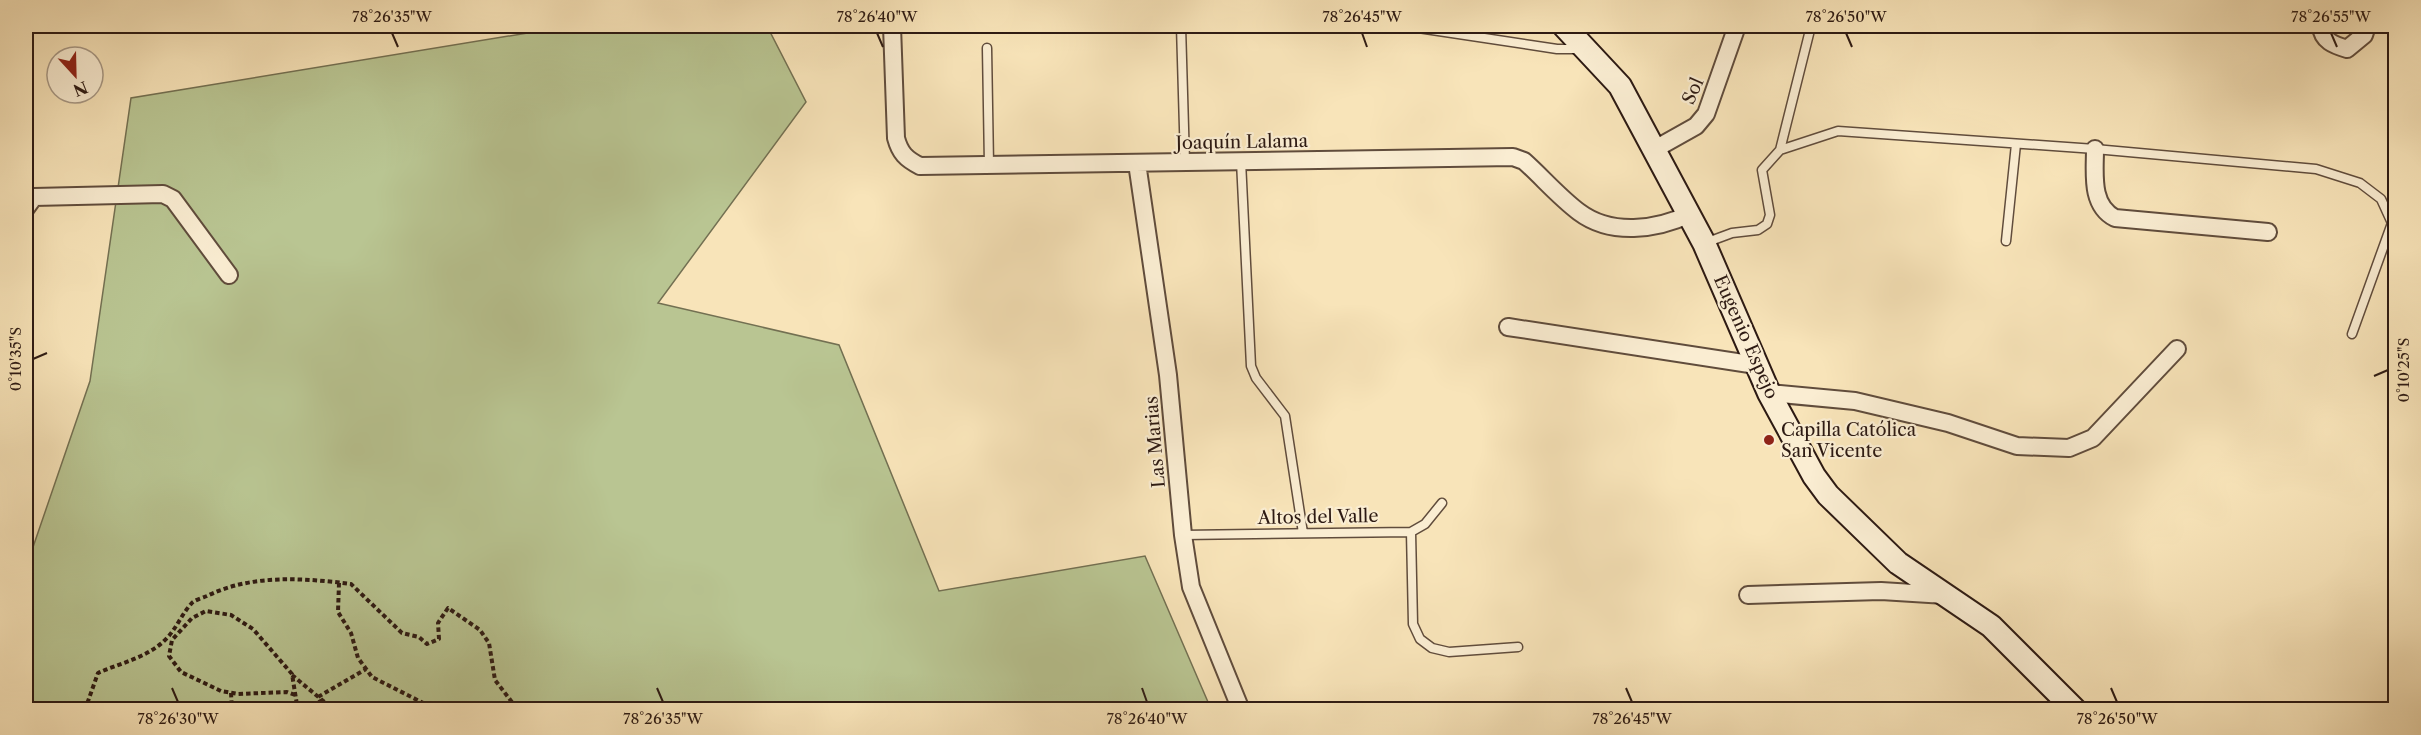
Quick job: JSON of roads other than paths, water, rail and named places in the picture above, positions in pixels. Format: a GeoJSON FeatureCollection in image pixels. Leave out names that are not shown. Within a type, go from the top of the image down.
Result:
{"type":"FeatureCollection","features":[{"type":"Feature","properties":{"kind":"street","name":"Joaquín Lalama"},"geometry":{"type":"LineString","coordinates":[[892,26],[896,138],[899,151],[908,160],[920,166],[1513,157],[1524,161],[1580,213],[1596,220],[1617,226],[1651,228],[1690,214]]}},
{"type":"Feature","properties":{"kind":"street","name":"Eugenio Espejo"},"geometry":{"type":"LineString","coordinates":[[1564,26],[1588,48],[1620,86],[1690,214],[1769,393],[1814,476],[1828,495],[1898,562],[1991,626],[2075,710]]}},
{"type":"Feature","properties":{"kind":"street","name":"Sol"},"geometry":{"type":"LineString","coordinates":[[1655,149],[1696,126],[1706,114],[1737,26]]}},
{"type":"Feature","properties":{"kind":"street"},"geometry":{"type":"LineString","coordinates":[[2320,26],[2331,44],[2347,49],[2364,35],[2367,26]]}},
{"type":"Feature","properties":{"kind":"street"},"geometry":{"type":"LineString","coordinates":[[2095,149],[2096,185],[2100,205],[2105,213],[2115,218],[2268,232]]}},
{"type":"Feature","properties":{"kind":"street","name":"Las Marias"},"geometry":{"type":"LineString","coordinates":[[1137,163],[1168,375],[1182,535],[1191,587],[1241,710]]}},
{"type":"Feature","properties":{"kind":"street"},"geometry":{"type":"LineString","coordinates":[[26,208],[34,197],[163,194],[173,200],[229,275]]}},
{"type":"Feature","properties":{"kind":"street"},"geometry":{"type":"LineString","coordinates":[[1508,327],[1756,365]]}},
{"type":"Feature","properties":{"kind":"street"},"geometry":{"type":"LineString","coordinates":[[1769,393],[1855,401],[1948,423],[2017,446],[2069,448],[2093,438],[2177,349]]}},
{"type":"Feature","properties":{"kind":"street"},"geometry":{"type":"LineString","coordinates":[[1748,595],[1881,591],[1946,595]]}},
{"type":"Feature","properties":{"kind":"lane"},"geometry":{"type":"LineString","coordinates":[[1181,26],[1185,162]]}},
{"type":"Feature","properties":{"kind":"lane"},"geometry":{"type":"LineString","coordinates":[[1405,26],[1557,49],[1588,48]]}},
{"type":"Feature","properties":{"kind":"lane"},"geometry":{"type":"LineString","coordinates":[[1704,243],[1732,233],[1758,230],[1767,224],[1770,215],[1762,170],[1780,150],[1811,26]]}},
{"type":"Feature","properties":{"kind":"lane"},"geometry":{"type":"LineString","coordinates":[[987,48],[989,165]]}},
{"type":"Feature","properties":{"kind":"lane"},"geometry":{"type":"LineString","coordinates":[[1780,150],[1839,131],[2095,149],[2316,169],[2360,183],[2380,199],[2392,223],[2352,334]]}},
{"type":"Feature","properties":{"kind":"lane"},"geometry":{"type":"LineString","coordinates":[[2006,241],[2016,144]]}},
{"type":"Feature","properties":{"kind":"lane"},"geometry":{"type":"LineString","coordinates":[[1241,161],[1251,366],[1256,378],[1285,417],[1303,533]]}},
{"type":"Feature","properties":{"kind":"lane"},"geometry":{"type":"LineString","coordinates":[[1442,503],[1425,524],[1411,532],[1413,624],[1420,639],[1432,648],[1449,652],[1518,647]]}},
{"type":"Feature","properties":{"kind":"lane","name":"Altos del Valle"},"geometry":{"type":"LineString","coordinates":[[1182,535],[1411,532]]}},
{"type":"Feature","properties":{"kind":"place","name":"Capilla Católica San Vicente"},"geometry":{"type":"Point","coordinates":[1769,440]}}]}
